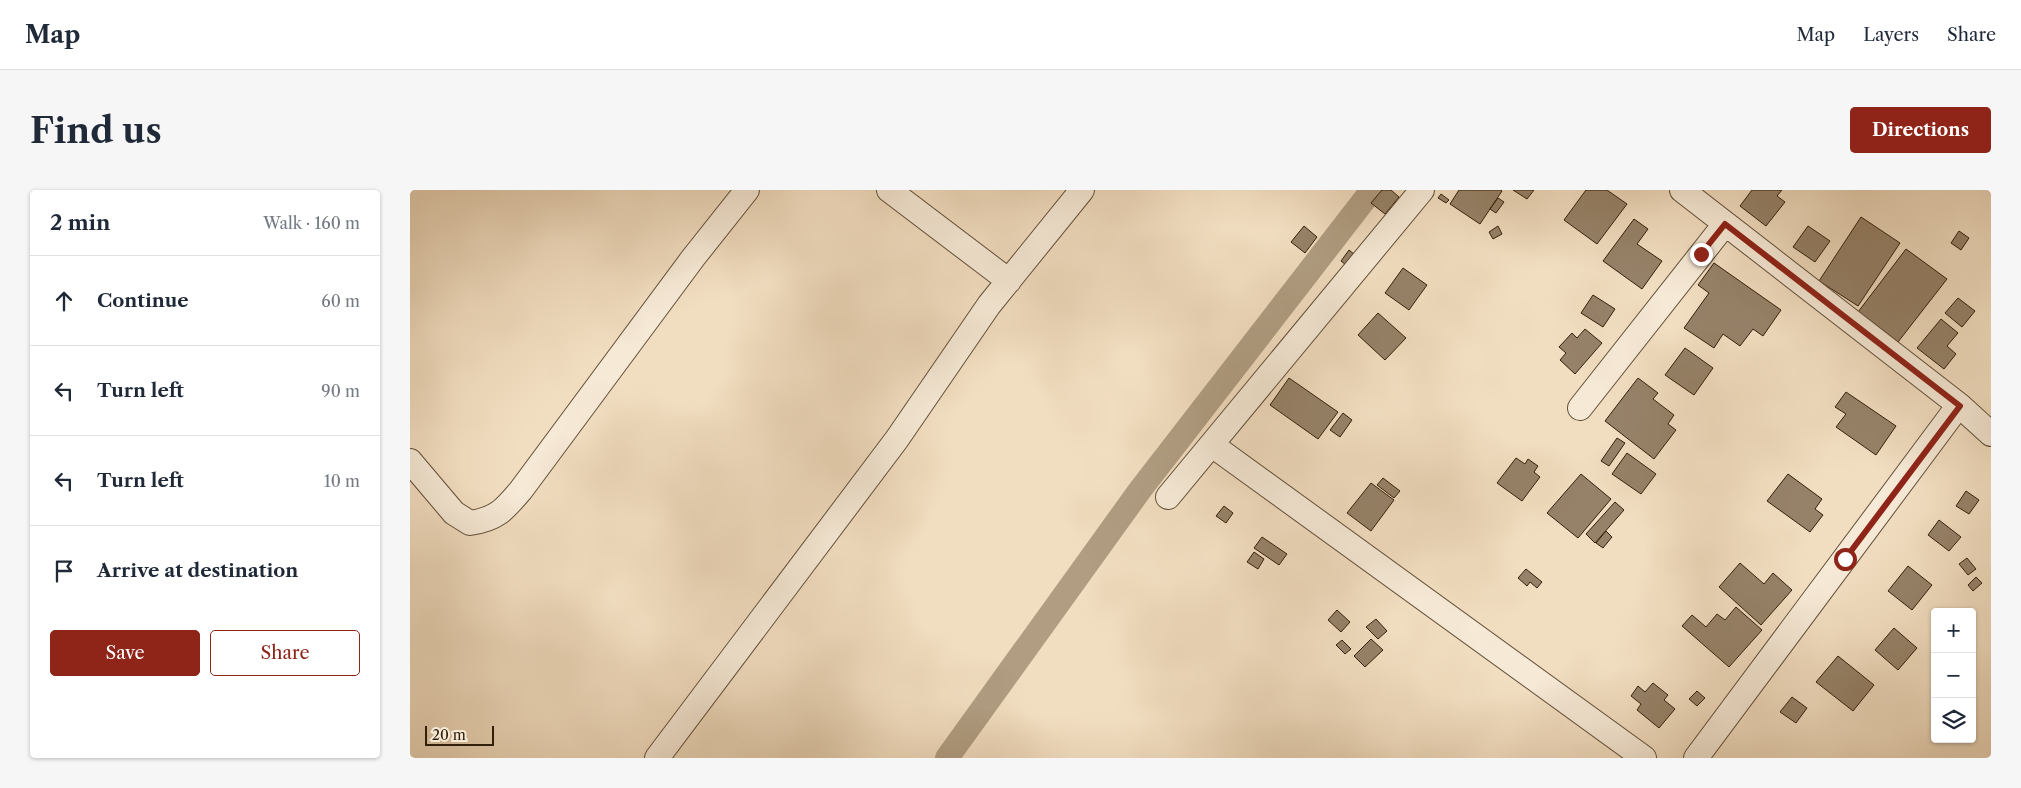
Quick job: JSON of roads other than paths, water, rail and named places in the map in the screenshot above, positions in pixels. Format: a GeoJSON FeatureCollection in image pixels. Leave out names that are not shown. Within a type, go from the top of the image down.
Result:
{"type":"FeatureCollection","features":[{"type":"Feature","properties":{"kind":"street"},"geometry":{"type":"LineString","coordinates":[[410,461],[454,513],[470,524],[487,521],[503,512],[693,258],[747,190]]}},
{"type":"Feature","properties":{"kind":"street"},"geometry":{"type":"LineString","coordinates":[[888,190],[1008,280]]}},
{"type":"Feature","properties":{"kind":"street"},"geometry":{"type":"LineString","coordinates":[[657,758],[897,439],[989,305],[1082,190]]}},
{"type":"Feature","properties":{"kind":"street"},"geometry":{"type":"LineString","coordinates":[[1168,497],[1422,190]]}},
{"type":"Feature","properties":{"kind":"street"},"geometry":{"type":"LineString","coordinates":[[1682,190],[1960,406],[1991,434]]}},
{"type":"Feature","properties":{"kind":"street"},"geometry":{"type":"LineString","coordinates":[[1580,408],[1725,224]]}},
{"type":"Feature","properties":{"kind":"street"},"geometry":{"type":"LineString","coordinates":[[1696,758],[1960,406]]}},
{"type":"Feature","properties":{"kind":"street"},"geometry":{"type":"LineString","coordinates":[[1212,445],[1644,758]]}},
{"type":"Feature","properties":{"kind":"waterway"},"geometry":{"type":"LineString","coordinates":[[947,758],[1140,490],[1372,190]]}}]}
